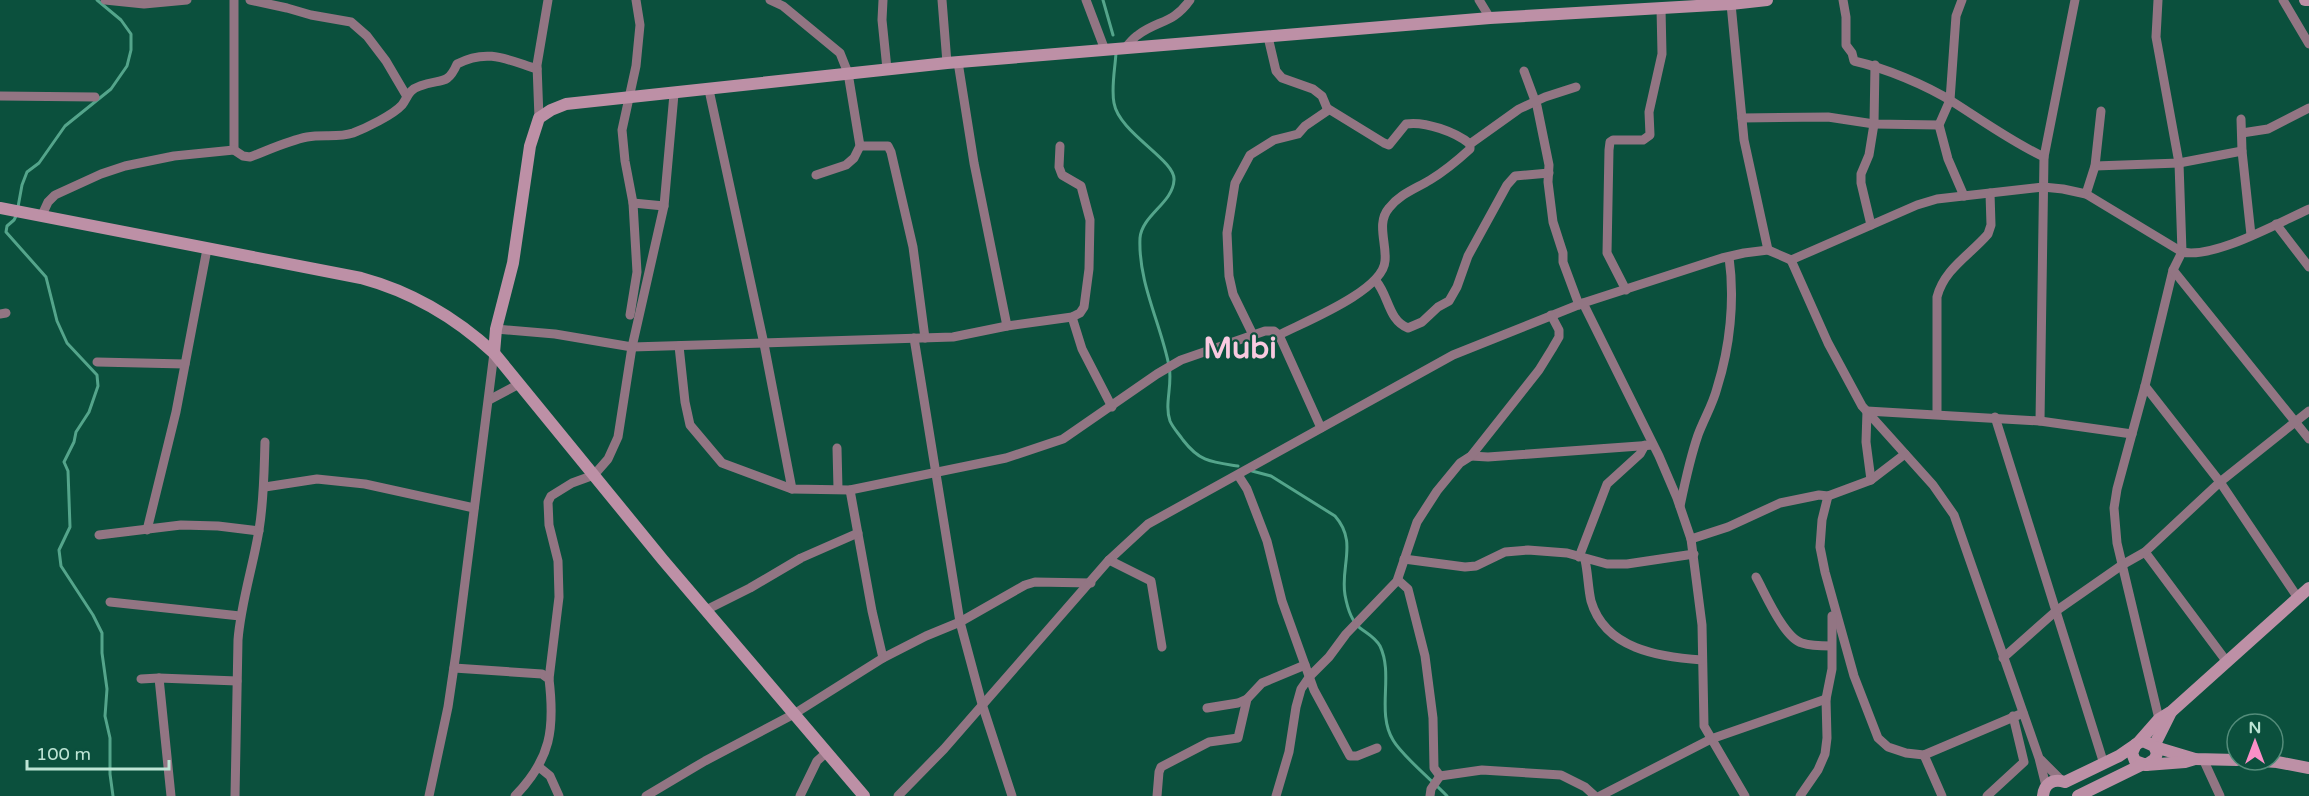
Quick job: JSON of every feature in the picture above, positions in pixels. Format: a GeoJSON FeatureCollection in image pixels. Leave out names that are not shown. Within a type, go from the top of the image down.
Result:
{"type":"FeatureCollection","features":[{"type":"Feature","properties":{"kind":"street"},"geometry":{"type":"LineString","coordinates":[[105,0],[144,4],[188,0]]}},
{"type":"Feature","properties":{"kind":"street"},"geometry":{"type":"LineString","coordinates":[[234,0],[234,150]]}},
{"type":"Feature","properties":{"kind":"street"},"geometry":{"type":"LineString","coordinates":[[250,0],[351,22],[367,36],[386,61],[406,95]]}},
{"type":"Feature","properties":{"kind":"street"},"geometry":{"type":"LineString","coordinates":[[429,796],[454,668],[489,400],[496,328],[513,263],[530,146],[539,118],[537,69],[548,0]]}},
{"type":"Feature","properties":{"kind":"street"},"geometry":{"type":"LineString","coordinates":[[630,315],[637,272],[633,203],[622,130],[636,66],[639,40],[640,25],[636,0]]}},
{"type":"Feature","properties":{"kind":"street"},"geometry":{"type":"LineString","coordinates":[[770,0],[783,6],[840,53],[848,73],[860,146],[854,158],[846,165],[816,175]]}},
{"type":"Feature","properties":{"kind":"street"},"geometry":{"type":"LineString","coordinates":[[883,0],[882,20],[886,69]]}},
{"type":"Feature","properties":{"kind":"street"},"geometry":{"type":"LineString","coordinates":[[942,0],[952,62],[1007,326]]}},
{"type":"Feature","properties":{"kind":"street"},"geometry":{"type":"LineString","coordinates":[[1086,0],[1094,28],[1105,50]]}},
{"type":"Feature","properties":{"kind":"street"},"geometry":{"type":"LineString","coordinates":[[1125,48],[1137,35],[1167,22],[1190,0]]}},
{"type":"Feature","properties":{"kind":"street"},"geometry":{"type":"LineString","coordinates":[[1479,0],[1490,18]]}},
{"type":"Feature","properties":{"kind":"street"},"geometry":{"type":"LineString","coordinates":[[539,118],[566,104],[952,62],[1654,5],[1731,4],[1767,0]]}},
{"type":"Feature","properties":{"kind":"street"},"geometry":{"type":"LineString","coordinates":[[1843,0],[1846,17],[1846,45],[1854,61],[1875,65],[1950,100],[2018,145],[2044,157]]}},
{"type":"Feature","properties":{"kind":"street"},"geometry":{"type":"LineString","coordinates":[[1962,0],[1956,16],[1950,100],[1939,125],[1948,159],[1964,196]]}},
{"type":"Feature","properties":{"kind":"street"},"geometry":{"type":"LineString","coordinates":[[2040,420],[2044,157],[2075,0]]}},
{"type":"Feature","properties":{"kind":"street"},"geometry":{"type":"LineString","coordinates":[[2158,0],[2156,37],[2179,163],[2182,252],[2173,270],[2114,508],[2117,543],[2159,719]]}},
{"type":"Feature","properties":{"kind":"street"},"geometry":{"type":"LineString","coordinates":[[2283,0],[2309,44]]}},
{"type":"Feature","properties":{"kind":"street"},"geometry":{"type":"LineString","coordinates":[[1731,4],[1744,140],[1768,250]]}},
{"type":"Feature","properties":{"kind":"street"},"geometry":{"type":"LineString","coordinates":[[1626,290],[1607,253],[1609,150],[1610,142],[1613,140],[1643,140],[1650,135],[1649,112],[1662,54],[1654,5]]}},
{"type":"Feature","properties":{"kind":"street"},"geometry":{"type":"LineString","coordinates":[[1268,37],[1276,72],[1282,78],[1312,89],[1322,96],[1327,108],[1389,145],[1406,124],[1415,123],[1451,134],[1470,144]]}},
{"type":"Feature","properties":{"kind":"street"},"geometry":{"type":"LineString","coordinates":[[39,215],[55,195],[125,166],[174,156],[234,150],[243,156],[250,157],[310,136],[335,137],[354,132],[386,117],[402,105],[406,95],[420,86],[442,82],[452,76],[457,64],[484,56],[504,57],[537,69]]}},
{"type":"Feature","properties":{"kind":"street"},"geometry":{"type":"LineString","coordinates":[[1871,225],[1861,174],[1869,155],[1874,124],[1875,65]]}},
{"type":"Feature","properties":{"kind":"street"},"geometry":{"type":"LineString","coordinates":[[1524,72],[1535,101],[1549,165],[1553,222],[1563,253],[1563,262],[1581,304],[1680,506],[1691,539],[1702,625],[1704,726],[1745,796]]}},
{"type":"Feature","properties":{"kind":"street"},"geometry":{"type":"LineString","coordinates":[[1279,335],[1345,302],[1376,281],[1386,262],[1382,225],[1386,210],[1399,196],[1454,164],[1470,149],[1470,144],[1519,109],[1576,87]]}},
{"type":"Feature","properties":{"kind":"street"},"geometry":{"type":"LineString","coordinates":[[709,90],[764,344],[792,489]]}},
{"type":"Feature","properties":{"kind":"street"},"geometry":{"type":"LineString","coordinates":[[515,796],[530,781],[539,767],[548,747],[551,722],[549,679],[559,597],[558,561],[549,525],[548,502],[551,496],[572,483],[594,475],[608,459],[618,437],[632,347],[664,206],[674,94]]}},
{"type":"Feature","properties":{"kind":"street"},"geometry":{"type":"LineString","coordinates":[[0,96],[94,97]]}},
{"type":"Feature","properties":{"kind":"street"},"geometry":{"type":"LineString","coordinates":[[1253,335],[1233,294],[1229,276],[1227,233],[1235,183],[1250,155],[1274,140],[1298,135],[1305,126],[1327,111],[1327,108]]}},
{"type":"Feature","properties":{"kind":"street"},"geometry":{"type":"LineString","coordinates":[[2242,133],[2268,129],[2309,108]]}},
{"type":"Feature","properties":{"kind":"street"},"geometry":{"type":"LineString","coordinates":[[2086,194],[2096,166],[2101,111]]}},
{"type":"Feature","properties":{"kind":"street"},"geometry":{"type":"LineString","coordinates":[[1742,118],[1828,117],[1874,124],[1939,125]]}},
{"type":"Feature","properties":{"kind":"street"},"geometry":{"type":"LineString","coordinates":[[2241,119],[2251,235]]}},
{"type":"Feature","properties":{"kind":"street"},"geometry":{"type":"LineString","coordinates":[[860,146],[883,144],[888,146],[891,152],[913,247],[925,338]]}},
{"type":"Feature","properties":{"kind":"street"},"geometry":{"type":"LineString","coordinates":[[496,328],[555,334],[632,347],[953,337],[1007,326],[1071,317],[1080,313],[1086,298],[1090,220],[1081,186],[1062,175],[1059,167],[1059,146]]}},
{"type":"Feature","properties":{"kind":"street"},"geometry":{"type":"LineString","coordinates":[[2096,166],[2179,163],[2242,151]]}},
{"type":"Feature","properties":{"kind":"street"},"geometry":{"type":"LineString","coordinates":[[1376,281],[1383,289],[1392,313],[1400,324],[1408,328],[1422,322],[1449,301],[1457,287],[1468,256],[1507,185],[1515,176],[1549,173]]}},
{"type":"Feature","properties":{"kind":"street"},"geometry":{"type":"LineString","coordinates":[[1791,260],[1917,205],[1937,199],[2043,187],[2086,194],[2182,252],[2201,254],[2219,249],[2309,209]]}},
{"type":"Feature","properties":{"kind":"street"},"geometry":{"type":"LineString","coordinates":[[1937,414],[1937,297],[1940,284],[1988,234],[1991,225],[1990,193]]}},
{"type":"Feature","properties":{"kind":"street"},"geometry":{"type":"LineString","coordinates":[[633,203],[664,206]]}},
{"type":"Feature","properties":{"kind":"street"},"geometry":{"type":"LineString","coordinates":[[2,208],[207,249],[327,270],[390,286],[444,312],[473,333],[494,353],[706,610],[864,796]]}},
{"type":"Feature","properties":{"kind":"street"},"geometry":{"type":"LineString","coordinates":[[2276,224],[2309,267]]}},
{"type":"Feature","properties":{"kind":"street"},"geometry":{"type":"LineString","coordinates":[[147,530],[185,364],[207,249]]}},
{"type":"Feature","properties":{"kind":"street"},"geometry":{"type":"LineString","coordinates":[[898,796],[944,749],[1109,560],[1135,535],[1161,515],[1238,475],[1453,355],[1581,304],[1730,256],[1768,250],[1791,260],[1828,343],[1867,411],[1933,485],[1954,516],[2039,758],[2044,793]]}},
{"type":"Feature","properties":{"kind":"street"},"geometry":{"type":"LineString","coordinates":[[1680,506],[1692,455],[1717,391],[1725,359],[1733,281],[1730,256]]}},
{"type":"Feature","properties":{"kind":"street"},"geometry":{"type":"LineString","coordinates":[[2173,270],[2309,439]]}},
{"type":"Feature","properties":{"kind":"street"},"geometry":{"type":"LineString","coordinates":[[1276,796],[1289,752],[1301,689],[1358,620],[1398,580],[1417,522],[1437,491],[1460,463],[1471,456],[1539,370],[1559,337],[1559,330],[1551,315]]}},
{"type":"Feature","properties":{"kind":"street"},"geometry":{"type":"LineString","coordinates":[[1071,317],[1082,349],[1112,407]]}},
{"type":"Feature","properties":{"kind":"street"},"geometry":{"type":"LineString","coordinates":[[679,346],[684,402],[690,425],[711,453],[722,463],[792,489],[850,490],[1006,458],[1063,439],[1157,374],[1182,360],[1265,331],[1274,331],[1279,335],[1321,428]]}},
{"type":"Feature","properties":{"kind":"street"},"geometry":{"type":"LineString","coordinates":[[914,338],[960,622],[982,704],[1012,796]]}},
{"type":"Feature","properties":{"kind":"street"},"geometry":{"type":"LineString","coordinates":[[97,362],[185,364]]}},
{"type":"Feature","properties":{"kind":"street"},"geometry":{"type":"LineString","coordinates":[[489,400],[519,384]]}},
{"type":"Feature","properties":{"kind":"street"},"geometry":{"type":"LineString","coordinates":[[2145,386],[2220,482],[2298,598]]}},
{"type":"Feature","properties":{"kind":"street"},"geometry":{"type":"LineString","coordinates":[[1867,411],[2040,420],[2132,434]]}},
{"type":"Feature","properties":{"kind":"street"},"geometry":{"type":"LineString","coordinates":[[1867,411],[1866,442],[1871,480]]}},
{"type":"Feature","properties":{"kind":"street"},"geometry":{"type":"LineString","coordinates":[[2003,658],[2056,611],[2122,565],[2145,552],[2220,482],[2309,411]]}},
{"type":"Feature","properties":{"kind":"street"},"geometry":{"type":"LineString","coordinates":[[1995,417],[2104,764]]}},
{"type":"Feature","properties":{"kind":"street"},"geometry":{"type":"LineString","coordinates":[[234,796],[240,616],[259,531],[265,488],[265,442]]}},
{"type":"Feature","properties":{"kind":"street"},"geometry":{"type":"LineString","coordinates":[[1471,456],[1488,457],[1649,445]]}},
{"type":"Feature","properties":{"kind":"street"},"geometry":{"type":"LineString","coordinates":[[1649,445],[1607,484],[1582,558],[1590,599],[1612,636],[1628,645],[1654,653],[1702,660]]}},
{"type":"Feature","properties":{"kind":"street"},"geometry":{"type":"LineString","coordinates":[[837,448],[838,489]]}},
{"type":"Feature","properties":{"kind":"street"},"geometry":{"type":"LineString","coordinates":[[1691,539],[1728,527],[1780,503],[1819,495],[1828,496],[1871,480],[1905,454]]}},
{"type":"Feature","properties":{"kind":"street"},"geometry":{"type":"LineString","coordinates":[[1238,475],[1248,489],[1267,541],[1282,601],[1314,690],[1350,756],[1357,756],[1377,748]]}},
{"type":"Feature","properties":{"kind":"street"},"geometry":{"type":"LineString","coordinates":[[265,488],[316,479],[365,484],[474,508]]}},
{"type":"Feature","properties":{"kind":"street"},"geometry":{"type":"LineString","coordinates":[[850,490],[883,658]]}},
{"type":"Feature","properties":{"kind":"street"},"geometry":{"type":"LineString","coordinates":[[1828,496],[1822,520],[1820,547],[1831,599],[1854,676],[1878,738],[1888,747],[1906,753],[1924,755],[2023,712]]}},
{"type":"Feature","properties":{"kind":"street"},"geometry":{"type":"LineString","coordinates":[[99,535],[182,525],[209,525],[259,531]]}},
{"type":"Feature","properties":{"kind":"street"},"geometry":{"type":"LineString","coordinates":[[706,610],[750,588],[801,558],[858,532]]}},
{"type":"Feature","properties":{"kind":"street"},"geometry":{"type":"LineString","coordinates":[[1404,559],[1465,567],[1476,566],[1505,552],[1528,550],[1567,553],[1607,564],[1627,564],[1694,554]]}},
{"type":"Feature","properties":{"kind":"street"},"geometry":{"type":"LineString","coordinates":[[2145,552],[2227,662]]}},
{"type":"Feature","properties":{"kind":"street"},"geometry":{"type":"LineString","coordinates":[[1109,560],[1151,581],[1162,648]]}},
{"type":"Feature","properties":{"kind":"street"},"geometry":{"type":"LineString","coordinates":[[1756,577],[1775,613],[1795,640],[1802,643],[1831,646]]}},
{"type":"Feature","properties":{"kind":"street"},"geometry":{"type":"LineString","coordinates":[[1398,580],[1408,589],[1425,656],[1433,718],[1434,768],[1440,777]]}},
{"type":"Feature","properties":{"kind":"street"},"geometry":{"type":"LineString","coordinates":[[648,795],[705,761],[794,714],[883,658],[960,622],[1025,585],[1035,582],[1091,583]]}},
{"type":"Feature","properties":{"kind":"street"},"geometry":{"type":"LineString","coordinates":[[2199,759],[2144,765],[2133,757],[2136,745],[2159,719],[2172,711],[2309,588]]}},
{"type":"Feature","properties":{"kind":"street"},"geometry":{"type":"LineString","coordinates":[[1800,796],[1818,770],[1825,754],[1826,699],[1832,669],[1831,599]]}},
{"type":"Feature","properties":{"kind":"street"},"geometry":{"type":"LineString","coordinates":[[110,602],[240,616]]}},
{"type":"Feature","properties":{"kind":"street"},"geometry":{"type":"LineString","coordinates":[[1207,708],[1238,703],[1247,699],[1262,683],[1305,665]]}},
{"type":"Feature","properties":{"kind":"street"},"geometry":{"type":"LineString","coordinates":[[454,668],[542,674],[549,679]]}},
{"type":"Feature","properties":{"kind":"street"},"geometry":{"type":"LineString","coordinates":[[159,678],[171,796]]}},
{"type":"Feature","properties":{"kind":"street"},"geometry":{"type":"LineString","coordinates":[[141,679],[237,681]]}},
{"type":"Feature","properties":{"kind":"street"},"geometry":{"type":"LineString","coordinates":[[1157,796],[1161,768],[1209,742],[1238,738],[1247,699]]}},
{"type":"Feature","properties":{"kind":"street"},"geometry":{"type":"LineString","coordinates":[[1430,793],[1440,777],[1482,770],[1561,775],[1600,796],[1711,739],[1826,699]]}},
{"type":"Feature","properties":{"kind":"street"},"geometry":{"type":"LineString","coordinates":[[2039,758],[2071,787],[2075,796],[2155,759],[2155,747],[2172,711]]}},
{"type":"Feature","properties":{"kind":"street"},"geometry":{"type":"LineString","coordinates":[[1987,796],[2025,762],[2013,716]]}},
{"type":"Feature","properties":{"kind":"street"},"geometry":{"type":"LineString","coordinates":[[2044,793],[2050,782],[2063,781],[2104,764],[2143,741],[2155,747],[2199,759],[2225,760]]}},
{"type":"Feature","properties":{"kind":"street"},"geometry":{"type":"LineString","coordinates":[[800,796],[817,760],[827,752]]}},
{"type":"Feature","properties":{"kind":"street"},"geometry":{"type":"LineString","coordinates":[[1924,755],[1942,796]]}},
{"type":"Feature","properties":{"kind":"street"},"geometry":{"type":"LineString","coordinates":[[2199,759],[2220,796]]}},
{"type":"Feature","properties":{"kind":"street"},"geometry":{"type":"LineString","coordinates":[[2285,764],[2309,768]]}},
{"type":"Feature","properties":{"kind":"street"},"geometry":{"type":"LineString","coordinates":[[539,767],[550,776],[559,796]]}},
{"type":"Feature","properties":{"kind":"waterway"},"geometry":{"type":"LineString","coordinates":[[18,207],[27,172],[39,163],[65,126],[111,89],[127,66],[131,50],[131,34],[121,20],[97,0]]}},
{"type":"Feature","properties":{"kind":"waterway"},"geometry":{"type":"LineString","coordinates":[[1103,0],[1113,35]]}},
{"type":"Feature","properties":{"kind":"waterway"},"geometry":{"type":"LineString","coordinates":[[1116,53],[1113,91],[1118,114],[1126,125],[1166,164],[1174,180],[1169,196],[1146,222],[1140,238],[1140,255],[1146,287],[1169,366],[1168,414],[1170,421],[1189,447],[1201,457],[1213,462],[1238,466]]}},
{"type":"Feature","properties":{"kind":"waterway"},"geometry":{"type":"LineString","coordinates":[[17,214],[7,226],[6,232],[46,277],[57,321],[67,343],[97,375],[98,386],[89,412],[76,432],[74,442],[64,462],[68,471],[70,527],[59,550],[61,566],[102,633],[107,689],[105,716],[110,738],[110,774],[113,796]]}},
{"type":"Feature","properties":{"kind":"waterway"},"geometry":{"type":"LineString","coordinates":[[1252,471],[1271,476],[1335,516],[1342,526],[1347,545],[1344,584],[1346,599],[1354,621],[1376,640],[1384,657],[1388,729],[1403,754],[1447,796]]}},
{"type":"Feature","properties":{"kind":"district","name":"Mubi"},"geometry":{"type":"Point","coordinates":[1240,348]}}]}
